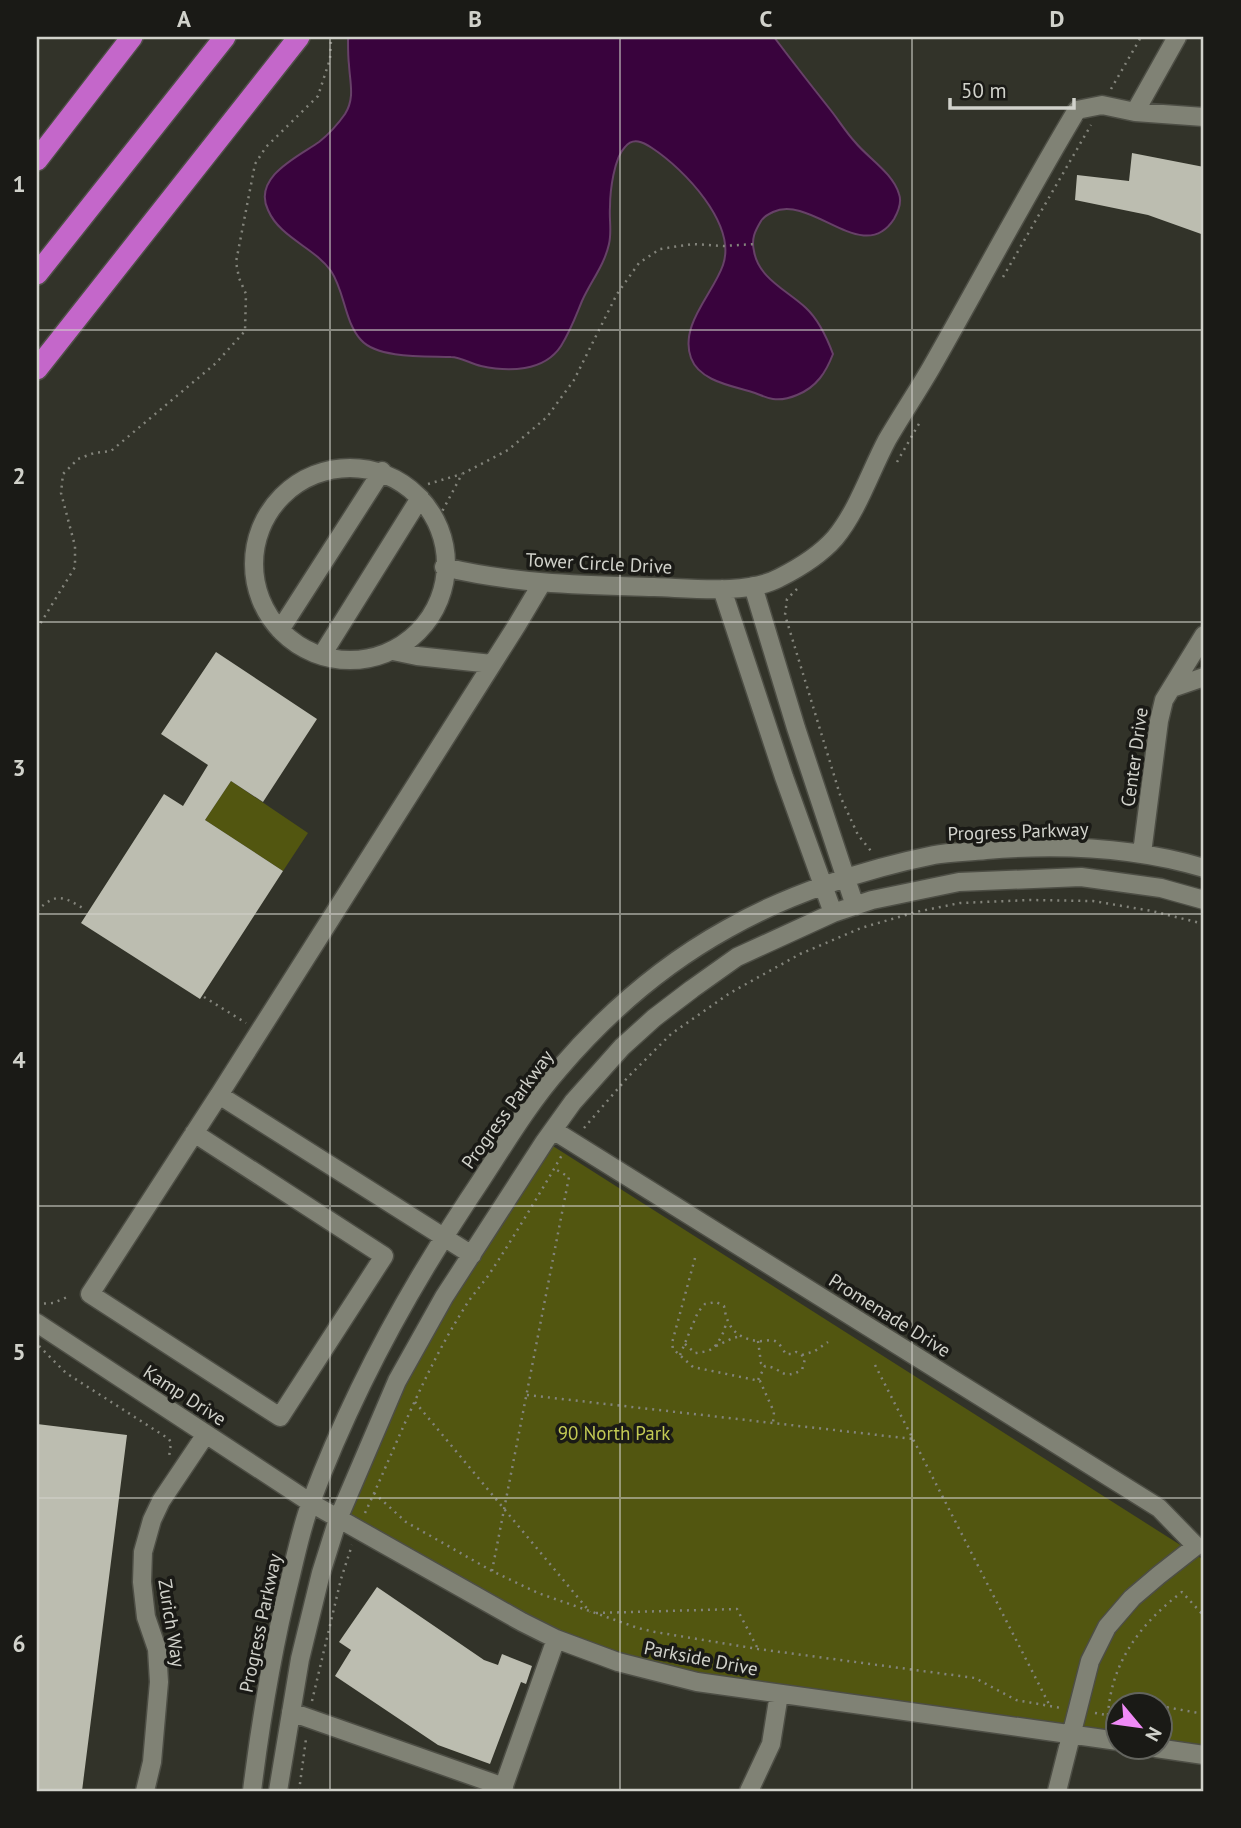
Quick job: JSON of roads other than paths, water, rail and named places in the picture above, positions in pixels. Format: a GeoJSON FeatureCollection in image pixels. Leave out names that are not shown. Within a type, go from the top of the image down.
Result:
{"type":"FeatureCollection","features":[{"type":"Feature","properties":{"kind":"highway"},"geometry":{"type":"LineString","coordinates":[[37,160],[132,37]]}},
{"type":"Feature","properties":{"kind":"highway"},"geometry":{"type":"LineString","coordinates":[[37,274],[225,37]]}},
{"type":"Feature","properties":{"kind":"highway"},"geometry":{"type":"LineString","coordinates":[[37,369],[299,37]]}},
{"type":"Feature","properties":{"kind":"highway"},"geometry":{"type":"LineString","coordinates":[[37,288],[184,89]]}},
{"type":"Feature","properties":{"kind":"street"},"geometry":{"type":"LineString","coordinates":[[1135,112],[1177,37]]}},
{"type":"Feature","properties":{"kind":"street","name":"Tower Circle Drive"},"geometry":{"type":"LineString","coordinates":[[444,567],[482,576],[542,583],[722,589],[754,586],[776,580],[806,563],[834,538],[852,511],[887,441],[1077,110],[1102,105],[1135,112],[1204,117]]}},
{"type":"Feature","properties":{"kind":"street"},"geometry":{"type":"LineString","coordinates":[[350,466],[382,471],[414,494],[426,502],[446,544],[441,600],[423,628],[393,651],[368,659],[336,660],[305,650],[280,630],[262,603],[254,573],[257,541],[269,511],[291,487],[319,472],[350,466]]}},
{"type":"Feature","properties":{"kind":"street"},"geometry":{"type":"LineString","coordinates":[[280,630],[382,471]]}},
{"type":"Feature","properties":{"kind":"street"},"geometry":{"type":"LineString","coordinates":[[322,655],[414,494]]}},
{"type":"Feature","properties":{"kind":"street"},"geometry":{"type":"LineString","coordinates":[[194,1133],[384,1256],[280,1417],[90,1294],[194,1133],[219,1095],[542,583]]}},
{"type":"Feature","properties":{"kind":"street"},"geometry":{"type":"LineString","coordinates":[[754,586],[796,728],[855,906]]}},
{"type":"Feature","properties":{"kind":"street"},"geometry":{"type":"LineString","coordinates":[[722,589],[784,777],[833,913]]}},
{"type":"Feature","properties":{"kind":"street","name":"Center Drive"},"geometry":{"type":"LineString","coordinates":[[1142,853],[1164,700],[1204,635]]}},
{"type":"Feature","properties":{"kind":"street"},"geometry":{"type":"LineString","coordinates":[[393,651],[492,664]]}},
{"type":"Feature","properties":{"kind":"street"},"geometry":{"type":"LineString","coordinates":[[1171,688],[1204,677]]}},
{"type":"Feature","properties":{"kind":"street","name":"Progress Parkway"},"geometry":{"type":"LineString","coordinates":[[252,1791],[276,1632],[311,1503],[341,1427],[369,1367],[444,1237],[557,1071],[615,1012],[688,953],[729,928],[823,886],[936,855],[1060,847],[1142,853],[1204,868]]}},
{"type":"Feature","properties":{"kind":"street"},"geometry":{"type":"LineString","coordinates":[[278,1791],[300,1659],[320,1573],[338,1519],[397,1381],[444,1297],[553,1130],[594,1077],[622,1047],[654,1018],[737,957],[833,913],[872,900],[959,882],[1081,877],[1161,888],[1204,900]]}},
{"type":"Feature","properties":{"kind":"street"},"geometry":{"type":"LineString","coordinates":[[219,1095],[472,1255]]}},
{"type":"Feature","properties":{"kind":"street","name":"Promenade Drive"},"geometry":{"type":"LineString","coordinates":[[553,1130],[1159,1508],[1196,1546],[1132,1598],[1107,1627],[1090,1661],[1072,1734]]}},
{"type":"Feature","properties":{"kind":"street","name":"Kamp Drive"},"geometry":{"type":"LineString","coordinates":[[37,1323],[311,1503]]}},
{"type":"Feature","properties":{"kind":"street","name":"Zurich Way"},"geometry":{"type":"LineString","coordinates":[[145,1791],[152,1762],[159,1682],[157,1650],[146,1617],[142,1582],[143,1552],[152,1520],[161,1501],[206,1434]]}},
{"type":"Feature","properties":{"kind":"street","name":"Parkside Drive"},"geometry":{"type":"LineString","coordinates":[[311,1503],[522,1622],[556,1639],[618,1662],[697,1682],[1104,1739]]}},
{"type":"Feature","properties":{"kind":"street"},"geometry":{"type":"LineString","coordinates":[[290,1712],[503,1789],[556,1639]]}},
{"type":"Feature","properties":{"kind":"street"},"geometry":{"type":"LineString","coordinates":[[748,1791],[771,1744],[779,1694]]}},
{"type":"Feature","properties":{"kind":"street"},"geometry":{"type":"LineString","coordinates":[[1057,1791],[1072,1734]]}},
{"type":"Feature","properties":{"kind":"street"},"geometry":{"type":"LineString","coordinates":[[1174,1751],[1204,1755]]}},
{"type":"Feature","properties":{"kind":"park label","name":"90 North Park"},"geometry":{"type":"Point","coordinates":[614,1433]}}]}
